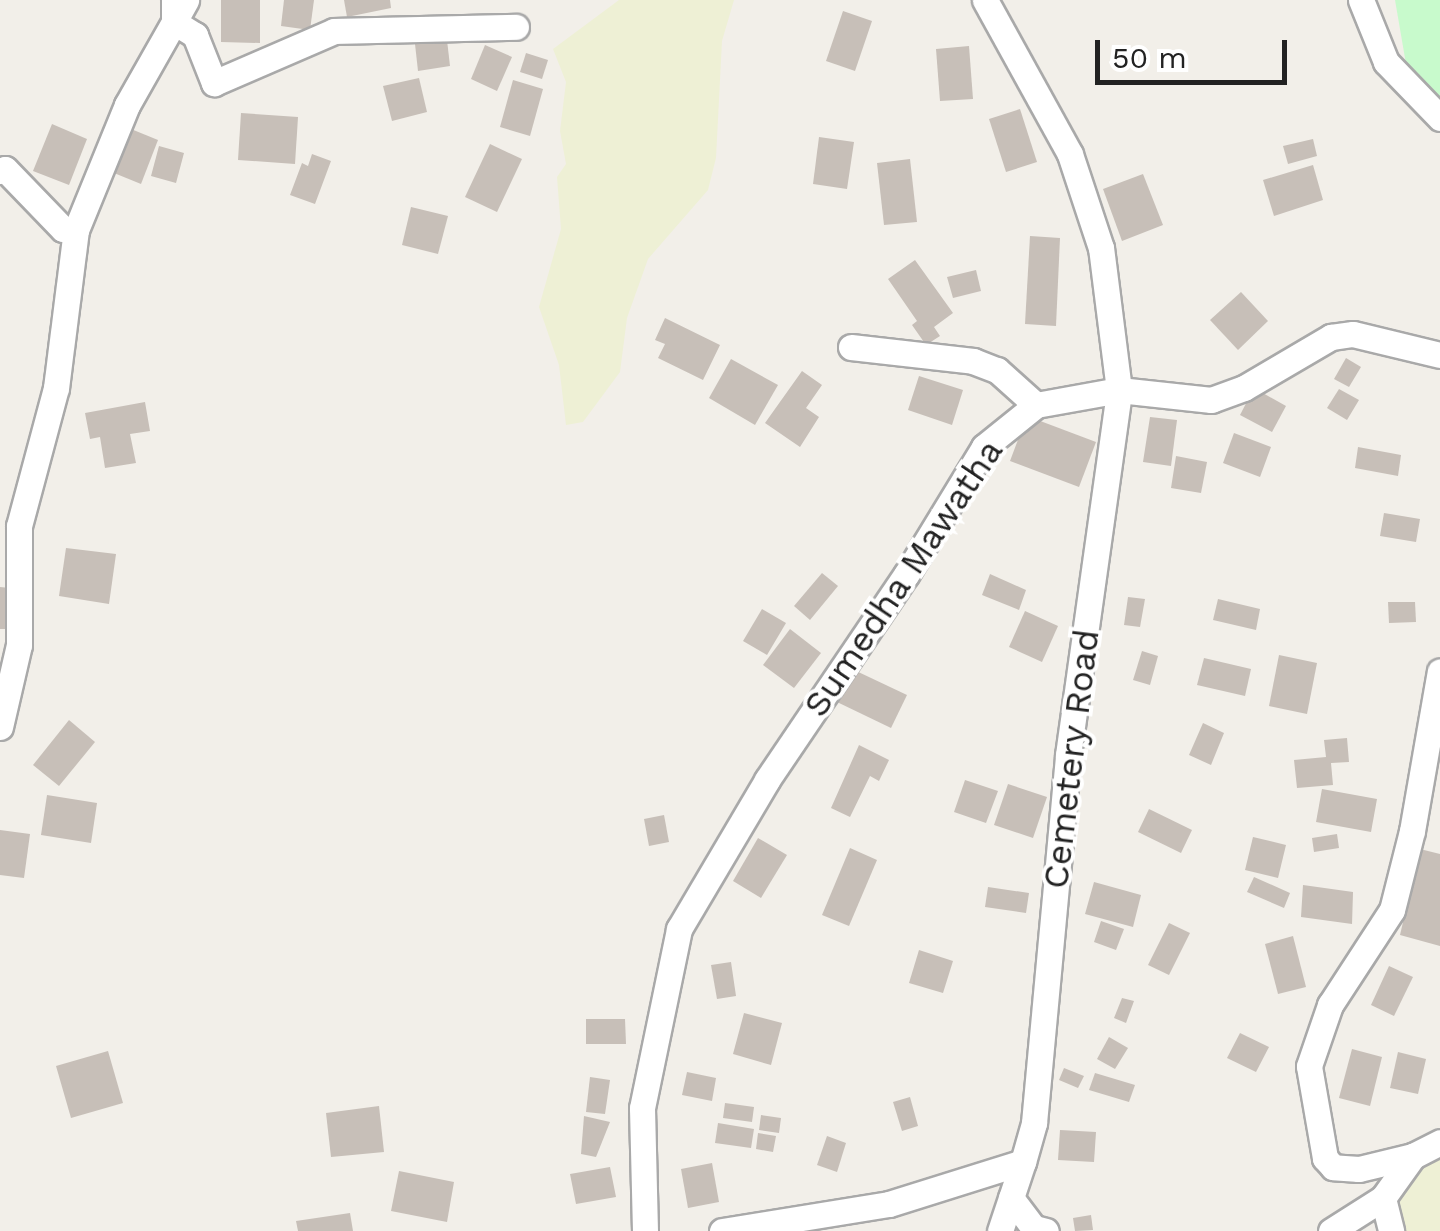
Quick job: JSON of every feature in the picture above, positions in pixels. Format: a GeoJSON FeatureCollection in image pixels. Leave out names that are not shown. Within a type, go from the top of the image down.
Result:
{"type":"FeatureCollection","features":[{"type":"Feature","properties":{"kind":"street"},"geometry":{"type":"LineString","coordinates":[[985,0],[1070,154],[1101,248],[1118,390],[1211,400],[1244,388],[1332,337],[1353,334],[1440,355]]}},
{"type":"Feature","properties":{"kind":"street"},"geometry":{"type":"LineString","coordinates":[[1360,0],[1386,62],[1440,118]]}},
{"type":"Feature","properties":{"kind":"street"},"geometry":{"type":"LineString","coordinates":[[0,726],[20,646],[19,526],[56,388],[76,230],[127,105],[178,7],[196,35],[214,83],[334,30],[516,28]]}},
{"type":"Feature","properties":{"kind":"street"},"geometry":{"type":"LineString","coordinates":[[0,171],[4,169],[63,229],[76,230]]}},
{"type":"Feature","properties":{"kind":"street"},"geometry":{"type":"LineString","coordinates":[[851,347],[973,361],[997,370],[1036,405]]}},
{"type":"Feature","properties":{"kind":"street","name":"Sumedha Mawatha"},"geometry":{"type":"LineString","coordinates":[[645,1231],[642,1108],[680,929],[767,780],[906,575],[984,447],[1036,405],[1118,390]]}},
{"type":"Feature","properties":{"kind":"street","name":"Cemetery Road"},"geometry":{"type":"LineString","coordinates":[[1000,1231],[1034,1123],[1068,755],[1118,390]]}},
{"type":"Feature","properties":{"kind":"street"},"geometry":{"type":"LineString","coordinates":[[1440,670],[1412,832],[1392,910],[1330,1005],[1310,1066],[1325,1158],[1333,1167],[1359,1169],[1413,1156],[1440,1142]]}},
{"type":"Feature","properties":{"kind":"street"},"geometry":{"type":"LineString","coordinates":[[1331,1231],[1383,1198],[1413,1156]]}},
{"type":"Feature","properties":{"kind":"street"},"geometry":{"type":"LineString","coordinates":[[723,1231],[889,1204],[1023,1162]]}},
{"type":"Feature","properties":{"kind":"street"},"geometry":{"type":"LineString","coordinates":[[1010,1198],[1034,1228],[1046,1231]]}},
{"type":"Feature","properties":{"kind":"street"},"geometry":{"type":"LineString","coordinates":[[1383,1198],[1391,1231]]}},
{"type":"Feature","properties":{"kind":"green space"},"geometry":{"type":"Polygon","coordinates":[[[619,0],[734,0],[722,41],[716,158],[708,190],[648,259],[627,318],[620,372],[583,422],[566,425],[559,365],[539,307],[561,229],[557,177],[566,164],[560,131],[566,82],[553,49],[619,0]]]}},
{"type":"Feature","properties":{"kind":"green space"},"geometry":{"type":"Polygon","coordinates":[[[1395,0],[1440,0],[1440,103],[1406,64],[1395,0]]]}},
{"type":"Feature","properties":{"kind":"green space"},"geometry":{"type":"Polygon","coordinates":[[[1440,1151],[1440,1231],[1404,1231],[1396,1196],[1425,1159],[1440,1151]]]}},
{"type":"Feature","properties":{"kind":"building"},"geometry":{"type":"Polygon","coordinates":[[[221,0],[260,0],[260,43],[221,42],[221,0]]]}},
{"type":"Feature","properties":{"kind":"building"},"geometry":{"type":"Polygon","coordinates":[[[284,0],[314,0],[310,30],[281,26],[284,0]]]}},
{"type":"Feature","properties":{"kind":"building"},"geometry":{"type":"Polygon","coordinates":[[[344,0],[390,0],[391,8],[347,17],[344,0]]]}},
{"type":"Feature","properties":{"kind":"building"},"geometry":{"type":"Polygon","coordinates":[[[843,11],[872,21],[855,71],[826,61],[843,11]]]}},
{"type":"Feature","properties":{"kind":"building"},"geometry":{"type":"Polygon","coordinates":[[[447,40],[450,66],[418,71],[415,44],[447,40]]]}},
{"type":"Feature","properties":{"kind":"building"},"geometry":{"type":"Polygon","coordinates":[[[485,45],[512,57],[497,91],[471,79],[485,45]]]}},
{"type":"Feature","properties":{"kind":"building"},"geometry":{"type":"Polygon","coordinates":[[[969,46],[973,99],[940,101],[936,49],[969,46]]]}},
{"type":"Feature","properties":{"kind":"building"},"geometry":{"type":"Polygon","coordinates":[[[526,53],[548,60],[542,79],[520,72],[526,53]]]}},
{"type":"Feature","properties":{"kind":"building"},"geometry":{"type":"Polygon","coordinates":[[[419,78],[427,112],[392,121],[383,86],[419,78]]]}},
{"type":"Feature","properties":{"kind":"building"},"geometry":{"type":"Polygon","coordinates":[[[513,80],[543,89],[530,136],[500,127],[513,80]]]}},
{"type":"Feature","properties":{"kind":"building"},"geometry":{"type":"Polygon","coordinates":[[[1020,109],[1037,162],[1006,172],[989,119],[1020,109]]]}},
{"type":"Feature","properties":{"kind":"building"},"geometry":{"type":"Polygon","coordinates":[[[241,113],[298,117],[295,164],[238,160],[241,113]]]}},
{"type":"Feature","properties":{"kind":"building"},"geometry":{"type":"Polygon","coordinates":[[[52,124],[87,139],[69,185],[33,171],[52,124]]]}},
{"type":"Feature","properties":{"kind":"building"},"geometry":{"type":"Polygon","coordinates":[[[131,129],[158,140],[141,184],[114,173],[131,129]]]}},
{"type":"Feature","properties":{"kind":"building"},"geometry":{"type":"Polygon","coordinates":[[[819,137],[854,142],[847,189],[813,184],[819,137]]]}},
{"type":"Feature","properties":{"kind":"building"},"geometry":{"type":"Polygon","coordinates":[[[1313,139],[1317,156],[1288,164],[1283,146],[1313,139]]]}},
{"type":"Feature","properties":{"kind":"building"},"geometry":{"type":"Polygon","coordinates":[[[490,144],[522,159],[497,212],[465,197],[490,144]]]}},
{"type":"Feature","properties":{"kind":"building"},"geometry":{"type":"Polygon","coordinates":[[[159,146],[184,153],[176,183],[151,176],[159,146]]]}},
{"type":"Feature","properties":{"kind":"building"},"geometry":{"type":"Polygon","coordinates":[[[312,154],[331,161],[315,204],[290,195],[302,163],[308,166],[312,154]]]}},
{"type":"Feature","properties":{"kind":"building"},"geometry":{"type":"Polygon","coordinates":[[[910,159],[917,222],[884,225],[877,163],[910,159]]]}},
{"type":"Feature","properties":{"kind":"building"},"geometry":{"type":"Polygon","coordinates":[[[1313,165],[1323,200],[1274,216],[1263,180],[1313,165]]]}},
{"type":"Feature","properties":{"kind":"building"},"geometry":{"type":"Polygon","coordinates":[[[1143,174],[1163,225],[1122,241],[1103,189],[1143,174]]]}},
{"type":"Feature","properties":{"kind":"building"},"geometry":{"type":"Polygon","coordinates":[[[411,207],[448,216],[438,254],[402,245],[411,207]]]}},
{"type":"Feature","properties":{"kind":"building"},"geometry":{"type":"Polygon","coordinates":[[[1030,236],[1060,238],[1056,326],[1025,324],[1030,236]]]}},
{"type":"Feature","properties":{"kind":"building"},"geometry":{"type":"Polygon","coordinates":[[[915,260],[953,313],[934,327],[940,336],[926,345],[912,325],[917,321],[888,279],[915,260]]]}},
{"type":"Feature","properties":{"kind":"building"},"geometry":{"type":"Polygon","coordinates":[[[976,270],[981,291],[953,298],[947,277],[976,270]]]}},
{"type":"Feature","properties":{"kind":"building"},"geometry":{"type":"Polygon","coordinates":[[[1241,292],[1268,321],[1238,350],[1210,320],[1241,292]]]}},
{"type":"Feature","properties":{"kind":"building"},"geometry":{"type":"Polygon","coordinates":[[[665,318],[720,345],[703,380],[658,358],[665,344],[655,340],[665,318]]]}},
{"type":"Feature","properties":{"kind":"building"},"geometry":{"type":"Polygon","coordinates":[[[1346,358],[1361,367],[1349,387],[1334,379],[1346,358]]]}},
{"type":"Feature","properties":{"kind":"building"},"geometry":{"type":"Polygon","coordinates":[[[731,359],[778,385],[755,425],[709,398],[731,359]]]}},
{"type":"Feature","properties":{"kind":"building"},"geometry":{"type":"Polygon","coordinates":[[[802,371],[822,385],[806,408],[819,417],[800,447],[765,423],[802,371]]]}},
{"type":"Feature","properties":{"kind":"building"},"geometry":{"type":"Polygon","coordinates":[[[919,376],[963,390],[952,425],[908,410],[919,376]]]}},
{"type":"Feature","properties":{"kind":"building"},"geometry":{"type":"Polygon","coordinates":[[[1254,388],[1286,406],[1272,432],[1240,415],[1254,388]]]}},
{"type":"Feature","properties":{"kind":"building"},"geometry":{"type":"Polygon","coordinates":[[[1339,389],[1359,400],[1347,420],[1327,408],[1339,389]]]}},
{"type":"Feature","properties":{"kind":"building"},"geometry":{"type":"Polygon","coordinates":[[[145,402],[150,431],[130,434],[136,463],[105,468],[100,437],[90,439],[85,413],[145,402]]]}},
{"type":"Feature","properties":{"kind":"building"},"geometry":{"type":"Polygon","coordinates":[[[1027,416],[1096,442],[1079,487],[1010,461],[1027,416]]]}},
{"type":"Feature","properties":{"kind":"building"},"geometry":{"type":"Polygon","coordinates":[[[1150,417],[1177,420],[1171,466],[1143,462],[1150,417]]]}},
{"type":"Feature","properties":{"kind":"building"},"geometry":{"type":"Polygon","coordinates":[[[1234,433],[1271,447],[1260,477],[1223,463],[1234,433]]]}},
{"type":"Feature","properties":{"kind":"building"},"geometry":{"type":"Polygon","coordinates":[[[1358,447],[1401,455],[1398,476],[1355,468],[1358,447]]]}},
{"type":"Feature","properties":{"kind":"building"},"geometry":{"type":"Polygon","coordinates":[[[1176,456],[1207,462],[1201,493],[1171,488],[1176,456]]]}},
{"type":"Feature","properties":{"kind":"building"},"geometry":{"type":"Polygon","coordinates":[[[1384,513],[1420,519],[1416,542],[1380,536],[1384,513]]]}},
{"type":"Feature","properties":{"kind":"building"},"geometry":{"type":"Polygon","coordinates":[[[66,548],[116,554],[109,604],[59,596],[66,548]]]}},
{"type":"Feature","properties":{"kind":"building"},"geometry":{"type":"Polygon","coordinates":[[[822,573],[838,586],[810,620],[794,606],[822,573]]]}},
{"type":"Feature","properties":{"kind":"building"},"geometry":{"type":"Polygon","coordinates":[[[990,574],[1026,590],[1019,610],[982,595],[990,574]]]}},
{"type":"Feature","properties":{"kind":"building"},"geometry":{"type":"Polygon","coordinates":[[[0,587],[10,588],[5,629],[0,629],[0,587]]]}},
{"type":"Feature","properties":{"kind":"building"},"geometry":{"type":"Polygon","coordinates":[[[1128,597],[1145,599],[1140,627],[1124,625],[1128,597]]]}},
{"type":"Feature","properties":{"kind":"building"},"geometry":{"type":"Polygon","coordinates":[[[1218,599],[1260,609],[1256,630],[1213,620],[1218,599]]]}},
{"type":"Feature","properties":{"kind":"building"},"geometry":{"type":"Polygon","coordinates":[[[1388,602],[1415,602],[1416,622],[1389,623],[1388,602]]]}},
{"type":"Feature","properties":{"kind":"building"},"geometry":{"type":"Polygon","coordinates":[[[762,609],[786,623],[767,655],[743,641],[762,609]]]}},
{"type":"Feature","properties":{"kind":"building"},"geometry":{"type":"Polygon","coordinates":[[[1025,611],[1058,626],[1042,662],[1009,647],[1025,611]]]}},
{"type":"Feature","properties":{"kind":"building"},"geometry":{"type":"Polygon","coordinates":[[[790,629],[821,653],[794,688],[763,665],[790,629]]]}},
{"type":"Feature","properties":{"kind":"building"},"geometry":{"type":"Polygon","coordinates":[[[1142,651],[1158,656],[1150,685],[1133,680],[1142,651]]]}},
{"type":"Feature","properties":{"kind":"building"},"geometry":{"type":"Polygon","coordinates":[[[1279,655],[1317,663],[1307,714],[1269,706],[1279,655]]]}},
{"type":"Feature","properties":{"kind":"building"},"geometry":{"type":"Polygon","coordinates":[[[1204,658],[1251,669],[1245,696],[1197,685],[1204,658]]]}},
{"type":"Feature","properties":{"kind":"building"},"geometry":{"type":"Polygon","coordinates":[[[852,669],[907,695],[891,728],[837,702],[852,669]]]}},
{"type":"Feature","properties":{"kind":"building"},"geometry":{"type":"Polygon","coordinates":[[[69,720],[95,742],[59,786],[33,765],[69,720]]]}},
{"type":"Feature","properties":{"kind":"building"},"geometry":{"type":"Polygon","coordinates":[[[1203,723],[1224,733],[1211,765],[1189,755],[1203,723]]]}},
{"type":"Feature","properties":{"kind":"building"},"geometry":{"type":"Polygon","coordinates":[[[1347,738],[1349,762],[1331,763],[1333,785],[1297,788],[1294,760],[1326,757],[1324,740],[1347,738]]]}},
{"type":"Feature","properties":{"kind":"building"},"geometry":{"type":"Polygon","coordinates":[[[859,745],[889,760],[879,781],[870,776],[850,817],[831,808],[859,745]]]}},
{"type":"Feature","properties":{"kind":"building"},"geometry":{"type":"Polygon","coordinates":[[[965,780],[998,791],[986,823],[954,812],[965,780]]]}},
{"type":"Feature","properties":{"kind":"building"},"geometry":{"type":"Polygon","coordinates":[[[1008,784],[1047,797],[1033,838],[994,825],[1008,784]]]}},
{"type":"Feature","properties":{"kind":"building"},"geometry":{"type":"Polygon","coordinates":[[[1322,789],[1377,799],[1371,832],[1316,822],[1322,789]]]}},
{"type":"Feature","properties":{"kind":"building"},"geometry":{"type":"Polygon","coordinates":[[[47,795],[97,803],[91,843],[41,835],[47,795]]]}},
{"type":"Feature","properties":{"kind":"building"},"geometry":{"type":"Polygon","coordinates":[[[1149,809],[1192,830],[1181,853],[1138,832],[1149,809]]]}},
{"type":"Feature","properties":{"kind":"building"},"geometry":{"type":"Polygon","coordinates":[[[664,815],[669,842],[649,846],[644,819],[664,815]]]}},
{"type":"Feature","properties":{"kind":"building"},"geometry":{"type":"Polygon","coordinates":[[[0,830],[30,834],[24,878],[0,875],[0,830]]]}},
{"type":"Feature","properties":{"kind":"building"},"geometry":{"type":"Polygon","coordinates":[[[1337,834],[1339,848],[1314,852],[1312,838],[1337,834]]]}},
{"type":"Feature","properties":{"kind":"building"},"geometry":{"type":"Polygon","coordinates":[[[1253,837],[1286,845],[1278,878],[1245,870],[1253,837]]]}},
{"type":"Feature","properties":{"kind":"building"},"geometry":{"type":"Polygon","coordinates":[[[758,838],[787,855],[761,898],[733,881],[758,838]]]}},
{"type":"Feature","properties":{"kind":"building"},"geometry":{"type":"Polygon","coordinates":[[[850,848],[877,860],[849,926],[822,915],[850,848]]]}},
{"type":"Feature","properties":{"kind":"building"},"geometry":{"type":"Polygon","coordinates":[[[1420,849],[1440,854],[1440,946],[1400,935],[1420,849]]]}},
{"type":"Feature","properties":{"kind":"building"},"geometry":{"type":"Polygon","coordinates":[[[1254,877],[1290,893],[1284,908],[1247,892],[1254,877]]]}},
{"type":"Feature","properties":{"kind":"building"},"geometry":{"type":"Polygon","coordinates":[[[1094,882],[1141,895],[1133,927],[1085,914],[1094,882]]]}},
{"type":"Feature","properties":{"kind":"building"},"geometry":{"type":"Polygon","coordinates":[[[1303,885],[1353,892],[1352,924],[1301,917],[1303,885]]]}},
{"type":"Feature","properties":{"kind":"building"},"geometry":{"type":"Polygon","coordinates":[[[988,887],[1029,893],[1026,913],[985,907],[988,887]]]}},
{"type":"Feature","properties":{"kind":"building"},"geometry":{"type":"Polygon","coordinates":[[[1101,921],[1124,929],[1116,950],[1094,942],[1101,921]]]}},
{"type":"Feature","properties":{"kind":"building"},"geometry":{"type":"Polygon","coordinates":[[[1169,923],[1190,933],[1169,975],[1148,965],[1169,923]]]}},
{"type":"Feature","properties":{"kind":"building"},"geometry":{"type":"Polygon","coordinates":[[[1293,936],[1306,987],[1278,994],[1265,944],[1293,936]]]}},
{"type":"Feature","properties":{"kind":"building"},"geometry":{"type":"Polygon","coordinates":[[[919,950],[953,961],[943,993],[909,983],[919,950]]]}},
{"type":"Feature","properties":{"kind":"building"},"geometry":{"type":"Polygon","coordinates":[[[731,962],[736,996],[717,999],[711,965],[731,962]]]}},
{"type":"Feature","properties":{"kind":"building"},"geometry":{"type":"Polygon","coordinates":[[[1389,966],[1413,977],[1394,1016],[1371,1005],[1389,966]]]}},
{"type":"Feature","properties":{"kind":"building"},"geometry":{"type":"Polygon","coordinates":[[[1122,998],[1134,1001],[1126,1023],[1114,1018],[1122,998]]]}},
{"type":"Feature","properties":{"kind":"building"},"geometry":{"type":"Polygon","coordinates":[[[744,1013],[782,1023],[771,1065],[733,1054],[744,1013]]]}},
{"type":"Feature","properties":{"kind":"building"},"geometry":{"type":"Polygon","coordinates":[[[586,1019],[625,1019],[626,1044],[586,1044],[586,1019]]]}},
{"type":"Feature","properties":{"kind":"building"},"geometry":{"type":"Polygon","coordinates":[[[1240,1033],[1269,1047],[1256,1072],[1227,1058],[1240,1033]]]}},
{"type":"Feature","properties":{"kind":"building"},"geometry":{"type":"Polygon","coordinates":[[[1109,1037],[1128,1048],[1115,1069],[1097,1059],[1109,1037]]]}},
{"type":"Feature","properties":{"kind":"building"},"geometry":{"type":"Polygon","coordinates":[[[1352,1049],[1382,1057],[1370,1106],[1339,1098],[1352,1049]]]}},
{"type":"Feature","properties":{"kind":"building"},"geometry":{"type":"Polygon","coordinates":[[[108,1051],[123,1103],[71,1118],[56,1066],[108,1051]]]}},
{"type":"Feature","properties":{"kind":"building"},"geometry":{"type":"Polygon","coordinates":[[[1398,1052],[1426,1059],[1418,1094],[1390,1088],[1398,1052]]]}},
{"type":"Feature","properties":{"kind":"building"},"geometry":{"type":"Polygon","coordinates":[[[1064,1068],[1084,1076],[1078,1088],[1059,1080],[1064,1068]]]}},
{"type":"Feature","properties":{"kind":"building"},"geometry":{"type":"Polygon","coordinates":[[[687,1072],[716,1078],[712,1101],[682,1095],[687,1072]]]}},
{"type":"Feature","properties":{"kind":"building"},"geometry":{"type":"Polygon","coordinates":[[[1095,1073],[1135,1085],[1129,1102],[1089,1090],[1095,1073]]]}},
{"type":"Feature","properties":{"kind":"building"},"geometry":{"type":"Polygon","coordinates":[[[590,1077],[610,1080],[605,1114],[586,1112],[590,1077]]]}},
{"type":"Feature","properties":{"kind":"building"},"geometry":{"type":"Polygon","coordinates":[[[910,1097],[918,1126],[902,1131],[893,1102],[910,1097]]]}},
{"type":"Feature","properties":{"kind":"building"},"geometry":{"type":"Polygon","coordinates":[[[725,1103],[754,1107],[752,1122],[723,1118],[725,1103]]]}},
{"type":"Feature","properties":{"kind":"building"},"geometry":{"type":"Polygon","coordinates":[[[379,1106],[384,1152],[331,1157],[326,1113],[379,1106]]]}},
{"type":"Feature","properties":{"kind":"building"},"geometry":{"type":"Polygon","coordinates":[[[761,1115],[781,1118],[779,1133],[759,1130],[761,1115]]]}},
{"type":"Feature","properties":{"kind":"building"},"geometry":{"type":"Polygon","coordinates":[[[584,1116],[610,1122],[596,1157],[581,1154],[584,1116]]]}},
{"type":"Feature","properties":{"kind":"building"},"geometry":{"type":"Polygon","coordinates":[[[718,1123],[754,1129],[751,1148],[715,1143],[718,1123]]]}},
{"type":"Feature","properties":{"kind":"building"},"geometry":{"type":"Polygon","coordinates":[[[1060,1130],[1096,1132],[1094,1162],[1058,1160],[1060,1130]]]}},
{"type":"Feature","properties":{"kind":"building"},"geometry":{"type":"Polygon","coordinates":[[[758,1133],[776,1136],[773,1152],[756,1149],[758,1133]]]}},
{"type":"Feature","properties":{"kind":"building"},"geometry":{"type":"Polygon","coordinates":[[[827,1136],[846,1143],[837,1172],[817,1165],[827,1136]]]}},
{"type":"Feature","properties":{"kind":"building"},"geometry":{"type":"Polygon","coordinates":[[[712,1163],[719,1202],[688,1208],[681,1169],[712,1163]]]}},
{"type":"Feature","properties":{"kind":"building"},"geometry":{"type":"Polygon","coordinates":[[[610,1167],[616,1197],[576,1204],[570,1174],[610,1167]]]}},
{"type":"Feature","properties":{"kind":"building"},"geometry":{"type":"Polygon","coordinates":[[[399,1171],[454,1182],[447,1222],[391,1211],[399,1171]]]}},
{"type":"Feature","properties":{"kind":"building"},"geometry":{"type":"Polygon","coordinates":[[[350,1213],[353,1231],[298,1231],[296,1221],[350,1213]]]}},
{"type":"Feature","properties":{"kind":"building"},"geometry":{"type":"Polygon","coordinates":[[[1091,1215],[1093,1230],[1075,1231],[1073,1218],[1091,1215]]]}}]}
